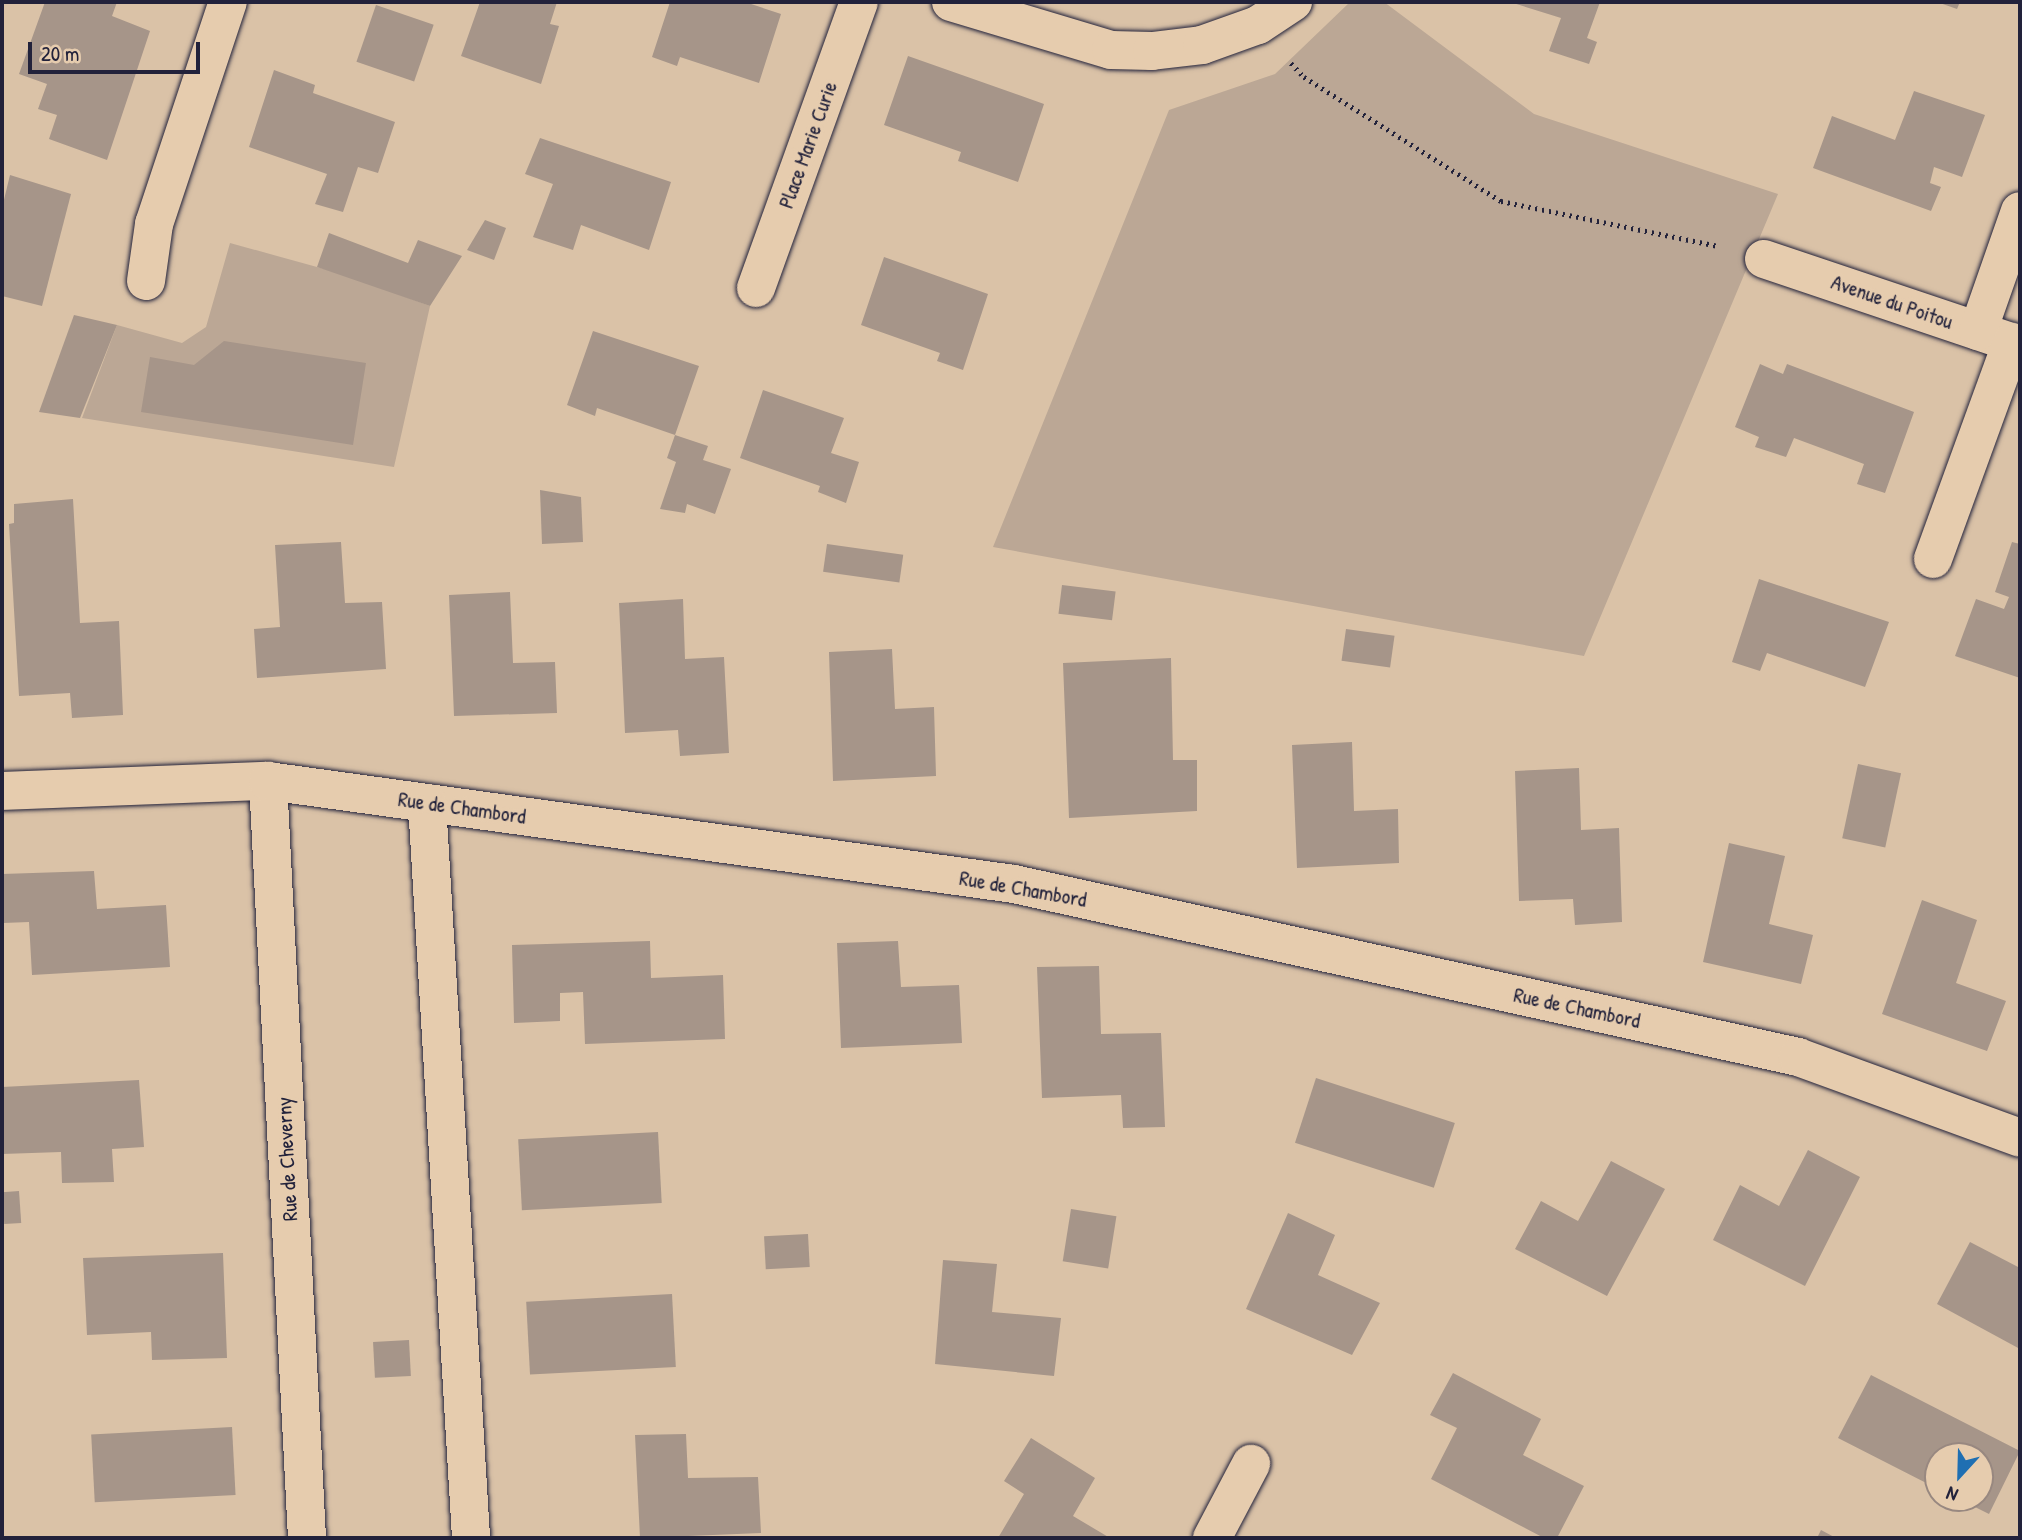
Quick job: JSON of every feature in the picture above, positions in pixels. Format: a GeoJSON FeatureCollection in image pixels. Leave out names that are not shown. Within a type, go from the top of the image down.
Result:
{"type":"FeatureCollection","features":[{"type":"Feature","properties":{"kind":"street"},"geometry":{"type":"LineString","coordinates":[[146,281],[155,225],[228,2]]}},
{"type":"Feature","properties":{"kind":"street","name":"Place Marie Curie"},"geometry":{"type":"LineString","coordinates":[[756,288],[859,2]]}},
{"type":"Feature","properties":{"kind":"street"},"geometry":{"type":"LineString","coordinates":[[951,2],[1111,50],[1152,51],[1202,45],[1258,25],[1293,2]]}},
{"type":"Feature","properties":{"kind":"street"},"geometry":{"type":"LineString","coordinates":[[1933,559],[2004,339],[2020,211]]}},
{"type":"Feature","properties":{"kind":"street","name":"Avenue du Poitou"},"geometry":{"type":"LineString","coordinates":[[1764,259],[2004,339]]}},
{"type":"Feature","properties":{"kind":"street","name":"Rue de Chambord"},"geometry":{"type":"LineString","coordinates":[[2,791],[268,781],[1014,884],[1798,1057],[2020,1138]]}},
{"type":"Feature","properties":{"kind":"street","name":"Rue de Cheverny"},"geometry":{"type":"LineString","coordinates":[[268,781],[307,1538]]}},
{"type":"Feature","properties":{"kind":"street"},"geometry":{"type":"LineString","coordinates":[[427,803],[471,1538]]}},
{"type":"Feature","properties":{"kind":"street"},"geometry":{"type":"LineString","coordinates":[[1212,1538],[1251,1464]]}},
{"type":"Feature","properties":{"kind":"path"},"geometry":{"type":"LineString","coordinates":[[1258,25],[1304,77],[1501,201],[1724,247]]}},
{"type":"Feature","properties":{"kind":"shaded area"},"geometry":{"type":"Polygon","coordinates":[[[1350,2],[1384,2],[1534,114],[1778,194],[1584,656],[993,547],[1169,110],[1275,74],[1350,2]]]}},
{"type":"Feature","properties":{"kind":"shaded area"},"geometry":{"type":"Polygon","coordinates":[[[230,243],[346,275],[430,306],[394,467],[82,418],[117,325],[182,343],[206,327],[230,243]]]}},
{"type":"Feature","properties":{"kind":"building"},"geometry":{"type":"Polygon","coordinates":[[[45,2],[117,2],[112,16],[150,31],[107,160],[49,139],[57,115],[38,109],[47,84],[19,74],[45,2]]]}},
{"type":"Feature","properties":{"kind":"building"},"geometry":{"type":"Polygon","coordinates":[[[480,2],[557,2],[550,24],[559,26],[541,84],[461,56],[480,2]]]}},
{"type":"Feature","properties":{"kind":"building"},"geometry":{"type":"Polygon","coordinates":[[[670,2],[745,2],[781,14],[759,83],[680,57],[677,66],[652,57],[670,2]]]}},
{"type":"Feature","properties":{"kind":"building"},"geometry":{"type":"Polygon","coordinates":[[[1510,2],[1600,2],[1587,38],[1597,42],[1589,64],[1549,51],[1561,18],[1510,2]]]}},
{"type":"Feature","properties":{"kind":"building"},"geometry":{"type":"Polygon","coordinates":[[[1937,2],[1960,2],[1957,9],[1937,2]]]}},
{"type":"Feature","properties":{"kind":"building"},"geometry":{"type":"Polygon","coordinates":[[[376,5],[434,25],[414,82],[356,62],[376,5]]]}},
{"type":"Feature","properties":{"kind":"building"},"geometry":{"type":"Polygon","coordinates":[[[908,56],[1044,104],[1018,182],[958,161],[961,152],[884,125],[908,56]]]}},
{"type":"Feature","properties":{"kind":"building"},"geometry":{"type":"Polygon","coordinates":[[[274,70],[315,85],[313,93],[395,122],[378,173],[358,167],[343,212],[315,204],[327,174],[249,147],[274,70]]]}},
{"type":"Feature","properties":{"kind":"building"},"geometry":{"type":"Polygon","coordinates":[[[1914,91],[1985,115],[1962,177],[1934,167],[1930,183],[1941,187],[1931,211],[1813,168],[1832,116],[1895,140],[1914,91]]]}},
{"type":"Feature","properties":{"kind":"building"},"geometry":{"type":"Polygon","coordinates":[[[540,138],[671,182],[649,250],[581,225],[573,250],[533,237],[553,184],[525,174],[540,138]]]}},
{"type":"Feature","properties":{"kind":"building"},"geometry":{"type":"Polygon","coordinates":[[[10,175],[71,194],[42,306],[2,296],[2,208],[10,175]]]}},
{"type":"Feature","properties":{"kind":"building"},"geometry":{"type":"Polygon","coordinates":[[[485,220],[506,228],[494,260],[467,250],[485,220]]]}},
{"type":"Feature","properties":{"kind":"building"},"geometry":{"type":"Polygon","coordinates":[[[329,233],[408,263],[418,240],[462,256],[430,306],[317,267],[329,233]]]}},
{"type":"Feature","properties":{"kind":"building"},"geometry":{"type":"Polygon","coordinates":[[[884,257],[988,294],[963,370],[937,361],[940,353],[861,325],[884,257]]]}},
{"type":"Feature","properties":{"kind":"building"},"geometry":{"type":"Polygon","coordinates":[[[74,315],[117,325],[80,418],[39,412],[74,315]]]}},
{"type":"Feature","properties":{"kind":"building"},"geometry":{"type":"Polygon","coordinates":[[[593,331],[699,366],[675,435],[597,408],[595,416],[567,405],[593,331]]]}},
{"type":"Feature","properties":{"kind":"building"},"geometry":{"type":"Polygon","coordinates":[[[224,341],[366,363],[353,445],[141,412],[150,357],[194,365],[224,341]]]}},
{"type":"Feature","properties":{"kind":"building"},"geometry":{"type":"Polygon","coordinates":[[[1760,364],[1783,374],[1787,364],[1914,412],[1885,493],[1857,484],[1864,464],[1794,438],[1786,457],[1755,447],[1759,437],[1735,427],[1760,364]]]}},
{"type":"Feature","properties":{"kind":"building"},"geometry":{"type":"Polygon","coordinates":[[[763,390],[844,418],[831,453],[859,462],[846,503],[818,492],[820,486],[740,458],[763,390]]]}},
{"type":"Feature","properties":{"kind":"building"},"geometry":{"type":"Polygon","coordinates":[[[675,435],[708,446],[703,460],[731,469],[715,514],[687,504],[685,513],[660,509],[676,462],[667,458],[675,435]]]}},
{"type":"Feature","properties":{"kind":"building"},"geometry":{"type":"Polygon","coordinates":[[[540,490],[581,497],[583,542],[542,544],[540,490]]]}},
{"type":"Feature","properties":{"kind":"building"},"geometry":{"type":"Polygon","coordinates":[[[73,499],[80,623],[119,621],[123,715],[72,718],[70,693],[19,696],[9,524],[14,523],[14,504],[73,499]]]}},
{"type":"Feature","properties":{"kind":"building"},"geometry":{"type":"Polygon","coordinates":[[[341,542],[345,603],[382,602],[386,669],[257,678],[254,629],[280,627],[275,545],[341,542]]]}},
{"type":"Feature","properties":{"kind":"building"},"geometry":{"type":"Polygon","coordinates":[[[2012,542],[2020,544],[2020,678],[1955,656],[1976,599],[2004,609],[2009,597],[1995,592],[2012,542]]]}},
{"type":"Feature","properties":{"kind":"building"},"geometry":{"type":"Polygon","coordinates":[[[827,544],[903,555],[899,582],[823,572],[827,544]]]}},
{"type":"Feature","properties":{"kind":"building"},"geometry":{"type":"Polygon","coordinates":[[[1759,579],[1889,622],[1865,687],[1767,653],[1760,671],[1732,662],[1759,579]]]}},
{"type":"Feature","properties":{"kind":"building"},"geometry":{"type":"Polygon","coordinates":[[[1062,585],[1116,592],[1112,620],[1058,614],[1062,585]]]}},
{"type":"Feature","properties":{"kind":"building"},"geometry":{"type":"Polygon","coordinates":[[[510,592],[513,663],[555,662],[557,713],[454,716],[449,595],[510,592]]]}},
{"type":"Feature","properties":{"kind":"building"},"geometry":{"type":"Polygon","coordinates":[[[683,599],[685,659],[724,657],[729,753],[680,756],[678,730],[625,733],[619,603],[683,599]]]}},
{"type":"Feature","properties":{"kind":"building"},"geometry":{"type":"Polygon","coordinates":[[[1346,629],[1395,636],[1390,668],[1342,661],[1346,629]]]}},
{"type":"Feature","properties":{"kind":"building"},"geometry":{"type":"Polygon","coordinates":[[[892,649],[895,709],[934,707],[936,776],[833,781],[829,652],[892,649]]]}},
{"type":"Feature","properties":{"kind":"building"},"geometry":{"type":"Polygon","coordinates":[[[1171,658],[1173,760],[1197,760],[1197,811],[1069,818],[1063,663],[1171,658]]]}},
{"type":"Feature","properties":{"kind":"building"},"geometry":{"type":"Polygon","coordinates":[[[1352,742],[1354,811],[1398,809],[1399,863],[1297,868],[1292,745],[1352,742]]]}},
{"type":"Feature","properties":{"kind":"building"},"geometry":{"type":"Polygon","coordinates":[[[1858,764],[1901,773],[1885,847],[1842,838],[1858,764]]]}},
{"type":"Feature","properties":{"kind":"building"},"geometry":{"type":"Polygon","coordinates":[[[1579,768],[1581,830],[1619,828],[1622,922],[1575,925],[1573,899],[1519,901],[1515,771],[1579,768]]]}},
{"type":"Feature","properties":{"kind":"building"},"geometry":{"type":"Polygon","coordinates":[[[1729,843],[1785,856],[1769,924],[1813,935],[1801,984],[1703,962],[1729,843]]]}},
{"type":"Feature","properties":{"kind":"building"},"geometry":{"type":"Polygon","coordinates":[[[94,871],[97,909],[166,905],[170,967],[32,975],[29,922],[3,923],[2,874],[94,871]]]}},
{"type":"Feature","properties":{"kind":"building"},"geometry":{"type":"Polygon","coordinates":[[[1922,900],[1977,920],[1956,983],[2006,1001],[1987,1051],[1882,1014],[1922,900]]]}},
{"type":"Feature","properties":{"kind":"building"},"geometry":{"type":"Polygon","coordinates":[[[650,941],[651,978],[723,975],[725,1039],[585,1044],[583,992],[560,993],[560,1021],[514,1023],[512,945],[650,941]]]}},
{"type":"Feature","properties":{"kind":"building"},"geometry":{"type":"Polygon","coordinates":[[[898,941],[901,987],[959,985],[962,1043],[841,1048],[837,943],[898,941]]]}},
{"type":"Feature","properties":{"kind":"building"},"geometry":{"type":"Polygon","coordinates":[[[1099,966],[1101,1034],[1161,1033],[1165,1127],[1123,1128],[1121,1095],[1042,1098],[1037,967],[1099,966]]]}},
{"type":"Feature","properties":{"kind":"building"},"geometry":{"type":"Polygon","coordinates":[[[1316,1078],[1455,1123],[1434,1188],[1295,1143],[1316,1078]]]}},
{"type":"Feature","properties":{"kind":"building"},"geometry":{"type":"Polygon","coordinates":[[[139,1080],[144,1147],[112,1149],[114,1182],[62,1183],[61,1152],[2,1154],[2,1087],[139,1080]]]}},
{"type":"Feature","properties":{"kind":"building"},"geometry":{"type":"Polygon","coordinates":[[[658,1132],[662,1203],[522,1210],[518,1139],[658,1132]]]}},
{"type":"Feature","properties":{"kind":"building"},"geometry":{"type":"Polygon","coordinates":[[[1808,1150],[1860,1177],[1805,1286],[1713,1240],[1740,1185],[1779,1206],[1808,1150]]]}},
{"type":"Feature","properties":{"kind":"building"},"geometry":{"type":"Polygon","coordinates":[[[1611,1161],[1665,1189],[1607,1296],[1515,1249],[1541,1201],[1578,1221],[1611,1161]]]}},
{"type":"Feature","properties":{"kind":"building"},"geometry":{"type":"Polygon","coordinates":[[[19,1191],[21,1223],[4,1224],[2,1192],[19,1191]]]}},
{"type":"Feature","properties":{"kind":"building"},"geometry":{"type":"Polygon","coordinates":[[[1071,1209],[1116,1216],[1108,1269],[1063,1261],[1071,1209]]]}},
{"type":"Feature","properties":{"kind":"building"},"geometry":{"type":"Polygon","coordinates":[[[1288,1213],[1335,1235],[1318,1275],[1380,1303],[1352,1355],[1246,1309],[1288,1213]]]}},
{"type":"Feature","properties":{"kind":"building"},"geometry":{"type":"Polygon","coordinates":[[[808,1234],[810,1267],[766,1269],[764,1236],[808,1234]]]}},
{"type":"Feature","properties":{"kind":"building"},"geometry":{"type":"Polygon","coordinates":[[[1970,1242],[2020,1268],[2020,1349],[1937,1304],[1970,1242]]]}},
{"type":"Feature","properties":{"kind":"building"},"geometry":{"type":"Polygon","coordinates":[[[223,1253],[227,1358],[152,1360],[151,1332],[87,1335],[83,1258],[223,1253]]]}},
{"type":"Feature","properties":{"kind":"building"},"geometry":{"type":"Polygon","coordinates":[[[943,1260],[997,1264],[992,1312],[1061,1318],[1054,1376],[935,1364],[943,1260]]]}},
{"type":"Feature","properties":{"kind":"building"},"geometry":{"type":"Polygon","coordinates":[[[672,1294],[676,1367],[530,1375],[526,1302],[672,1294]]]}},
{"type":"Feature","properties":{"kind":"building"},"geometry":{"type":"Polygon","coordinates":[[[409,1340],[411,1376],[375,1378],[373,1342],[409,1340]]]}},
{"type":"Feature","properties":{"kind":"building"},"geometry":{"type":"Polygon","coordinates":[[[1453,1373],[1541,1419],[1523,1455],[1584,1486],[1557,1538],[1544,1538],[1431,1479],[1457,1428],[1430,1415],[1453,1373]]]}},
{"type":"Feature","properties":{"kind":"building"},"geometry":{"type":"Polygon","coordinates":[[[1871,1375],[2020,1451],[1994,1504],[1994,1442],[1924,1442],[1924,1482],[1838,1438],[1871,1375]]]}},
{"type":"Feature","properties":{"kind":"building"},"geometry":{"type":"Polygon","coordinates":[[[232,1427],[236,1495],[95,1502],[91,1434],[232,1427]]]}},
{"type":"Feature","properties":{"kind":"building"},"geometry":{"type":"Polygon","coordinates":[[[686,1434],[688,1478],[758,1477],[761,1533],[640,1538],[635,1435],[686,1434]]]}},
{"type":"Feature","properties":{"kind":"building"},"geometry":{"type":"Polygon","coordinates":[[[1031,1438],[1095,1478],[1073,1516],[1110,1538],[998,1538],[1024,1494],[1004,1481],[1031,1438]]]}},
{"type":"Feature","properties":{"kind":"building"},"geometry":{"type":"Polygon","coordinates":[[[1821,1530],[1836,1538],[1817,1538],[1821,1530]]]}}]}
